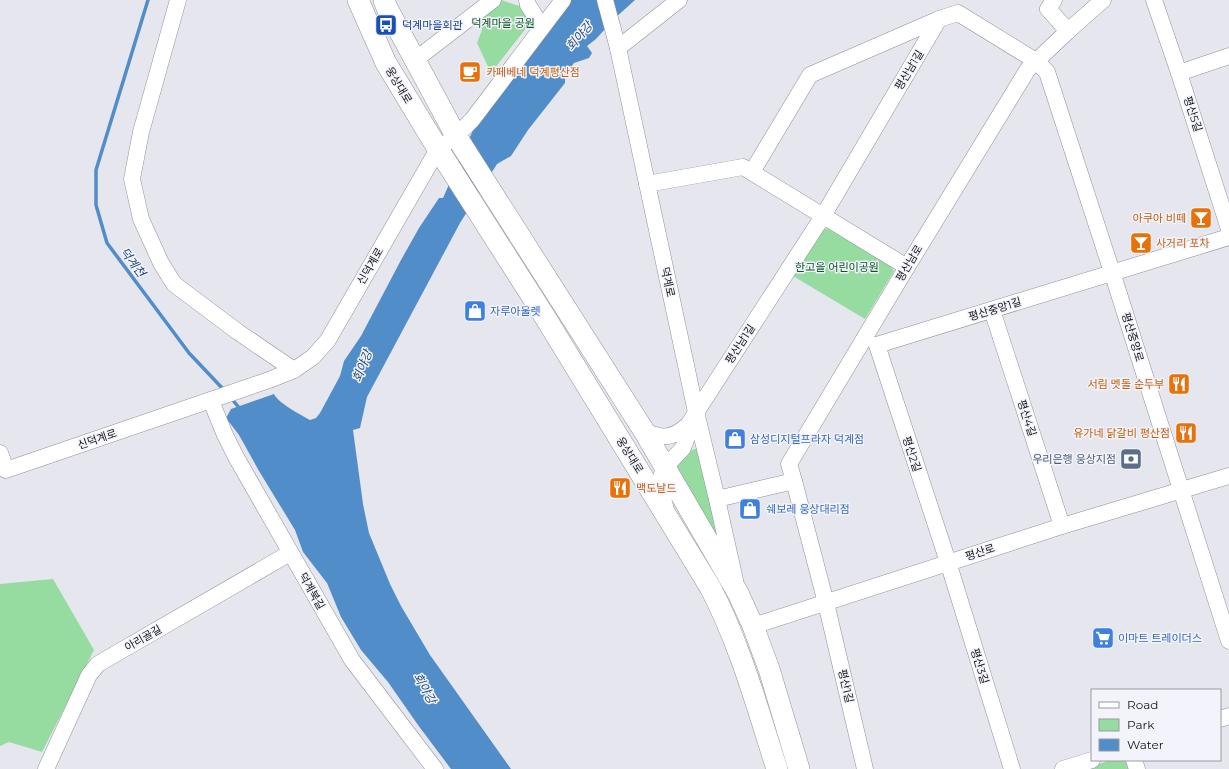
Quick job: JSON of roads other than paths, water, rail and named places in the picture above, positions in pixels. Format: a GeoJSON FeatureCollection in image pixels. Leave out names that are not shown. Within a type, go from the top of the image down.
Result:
{"type":"FeatureCollection","features":[{"type":"Feature","properties":{"kind":"main road","name":"웅상대로"},"geometry":{"type":"LineString","coordinates":[[358,0],[386,63],[443,158],[484,220],[710,586],[732,634],[777,769]]}},
{"type":"Feature","properties":{"kind":"main road"},"geometry":{"type":"LineString","coordinates":[[384,0],[386,8],[459,140],[644,431],[738,593],[753,626],[769,669],[799,769]]}},
{"type":"Feature","properties":{"kind":"main road","name":"평산로"},"geometry":{"type":"LineString","coordinates":[[732,634],[753,626]]}},
{"type":"Feature","properties":{"kind":"street"},"geometry":{"type":"LineString","coordinates":[[178,0],[141,132],[132,179],[141,219],[161,263],[174,284],[238,332],[294,370]]}},
{"type":"Feature","properties":{"kind":"street"},"geometry":{"type":"LineString","coordinates":[[415,60],[493,0]]}},
{"type":"Feature","properties":{"kind":"street"},"geometry":{"type":"LineString","coordinates":[[527,0],[528,5],[542,27]]}},
{"type":"Feature","properties":{"kind":"street","name":"신덕계로"},"geometry":{"type":"LineString","coordinates":[[0,453],[6,470],[269,380],[294,370],[313,357],[328,340],[443,158],[459,140],[472,120],[563,0]]}},
{"type":"Feature","properties":{"kind":"street","name":"덕계로"},"geometry":{"type":"LineString","coordinates":[[606,0],[696,412],[738,593]]}},
{"type":"Feature","properties":{"kind":"street"},"geometry":{"type":"LineString","coordinates":[[616,43],[679,0]]}},
{"type":"Feature","properties":{"kind":"street"},"geometry":{"type":"LineString","coordinates":[[1054,0],[1048,9],[1068,31]]}},
{"type":"Feature","properties":{"kind":"street","name":"평산남로"},"geometry":{"type":"LineString","coordinates":[[794,481],[789,464],[871,342],[906,267],[1028,69],[1103,0]]}},
{"type":"Feature","properties":{"kind":"street","name":"평산5길"},"geometry":{"type":"LineString","coordinates":[[1154,0],[1229,229]]}},
{"type":"Feature","properties":{"kind":"street"},"geometry":{"type":"LineString","coordinates":[[752,172],[810,75],[939,19],[958,13],[1036,61]]}},
{"type":"Feature","properties":{"kind":"street","name":"평산남1길"},"geometry":{"type":"LineString","coordinates":[[696,412],[823,216],[939,19]]}},
{"type":"Feature","properties":{"kind":"street"},"geometry":{"type":"LineString","coordinates":[[1179,73],[1229,56]]}},
{"type":"Feature","properties":{"kind":"street","name":"평산중앙로"},"geometry":{"type":"LineString","coordinates":[[1036,61],[1047,72],[1229,641]]}},
{"type":"Feature","properties":{"kind":"street"},"geometry":{"type":"LineString","coordinates":[[646,184],[743,167],[906,267]]}},
{"type":"Feature","properties":{"kind":"street","name":"평산중앙1길"},"geometry":{"type":"LineString","coordinates":[[871,342],[992,310],[1229,236]]}},
{"type":"Feature","properties":{"kind":"street","name":"평산4길"},"geometry":{"type":"LineString","coordinates":[[992,310],[1062,526]]}},
{"type":"Feature","properties":{"kind":"street","name":"평산2길"},"geometry":{"type":"LineString","coordinates":[[871,342],[948,562]]}},
{"type":"Feature","properties":{"kind":"street","name":"덕계북길"},"geometry":{"type":"LineString","coordinates":[[211,401],[236,457],[352,660],[435,769]]}},
{"type":"Feature","properties":{"kind":"street"},"geometry":{"type":"LineString","coordinates":[[644,431],[662,437],[669,436],[679,432],[688,425],[696,412]]}},
{"type":"Feature","properties":{"kind":"street"},"geometry":{"type":"LineString","coordinates":[[668,517],[661,490],[661,479],[666,467],[683,448],[696,412]]}},
{"type":"Feature","properties":{"kind":"street","name":"평산로"},"geometry":{"type":"LineString","coordinates":[[753,626],[1062,526],[1229,476]]}},
{"type":"Feature","properties":{"kind":"street"},"geometry":{"type":"LineString","coordinates":[[717,499],[794,481]]}},
{"type":"Feature","properties":{"kind":"street","name":"평산1길"},"geometry":{"type":"LineString","coordinates":[[794,481],[826,603],[865,769]]}},
{"type":"Feature","properties":{"kind":"street","name":"아리골길"},"geometry":{"type":"LineString","coordinates":[[46,769],[89,675],[98,664],[290,553]]}},
{"type":"Feature","properties":{"kind":"street","name":"평산3길"},"geometry":{"type":"LineString","coordinates":[[948,562],[1012,769]]}},
{"type":"Feature","properties":{"kind":"street"},"geometry":{"type":"LineString","coordinates":[[1063,769],[1091,760]]}},
{"type":"Feature","properties":{"kind":"water","name":"회야강"},"geometry":{"type":"Polygon","coordinates":[[[568,0],[635,0],[587,46],[592,53],[589,58],[574,63],[565,75],[565,83],[528,130],[511,156],[497,164],[460,223],[367,397],[360,428],[353,430],[363,504],[369,533],[390,584],[401,606],[430,655],[511,769],[451,769],[388,682],[361,650],[341,617],[327,583],[303,552],[295,530],[239,435],[226,418],[231,409],[274,394],[285,405],[301,415],[310,420],[316,418],[340,376],[344,361],[361,336],[419,228],[439,198],[443,198],[474,128],[568,0]]]}},
{"type":"Feature","properties":{"kind":"waterway","name":"덕계천"},"geometry":{"type":"LineString","coordinates":[[148,0],[96,170],[96,205],[107,243],[189,353],[224,390]]}},
{"type":"Feature","properties":{"kind":"waterway","name":"덕계천"},"geometry":{"type":"LineString","coordinates":[[231,398],[241,410]]}},
{"type":"Feature","properties":{"kind":"place","name":"덕계마을회관"},"geometry":{"type":"Point","coordinates":[386,25]}},
{"type":"Feature","properties":{"kind":"place","name":"카페베네 덕계평산점"},"geometry":{"type":"Point","coordinates":[470,72]}},
{"type":"Feature","properties":{"kind":"place","name":"아쿠아 비떼"},"geometry":{"type":"Point","coordinates":[1201,218]}},
{"type":"Feature","properties":{"kind":"place","name":"사거리 포차"},"geometry":{"type":"Point","coordinates":[1141,243]}},
{"type":"Feature","properties":{"kind":"place","name":"자루아울렛"},"geometry":{"type":"Point","coordinates":[475,311]}},
{"type":"Feature","properties":{"kind":"place","name":"서림 멧돌 순두부"},"geometry":{"type":"Point","coordinates":[1179,384]}},
{"type":"Feature","properties":{"kind":"place","name":"유가네 닭갈비 평산점"},"geometry":{"type":"Point","coordinates":[1186,433]}},
{"type":"Feature","properties":{"kind":"place","name":"삼성디지털프라자 덕계점"},"geometry":{"type":"Point","coordinates":[735,439]}},
{"type":"Feature","properties":{"kind":"place","name":"우리은행 웅상지점"},"geometry":{"type":"Point","coordinates":[1131,459]}},
{"type":"Feature","properties":{"kind":"place","name":"맥도날드"},"geometry":{"type":"Point","coordinates":[620,488]}},
{"type":"Feature","properties":{"kind":"place","name":"쉐보레 웅상대리점"},"geometry":{"type":"Point","coordinates":[750,509]}},
{"type":"Feature","properties":{"kind":"place","name":"이마트 트레이더스"},"geometry":{"type":"Point","coordinates":[1103,638]}},
{"type":"Feature","properties":{"kind":"park label","name":"덕계마을 공원"},"geometry":{"type":"Point","coordinates":[503,23]}},
{"type":"Feature","properties":{"kind":"park label","name":"한고을 어린이공원"},"geometry":{"type":"Point","coordinates":[837,267]}}]}
